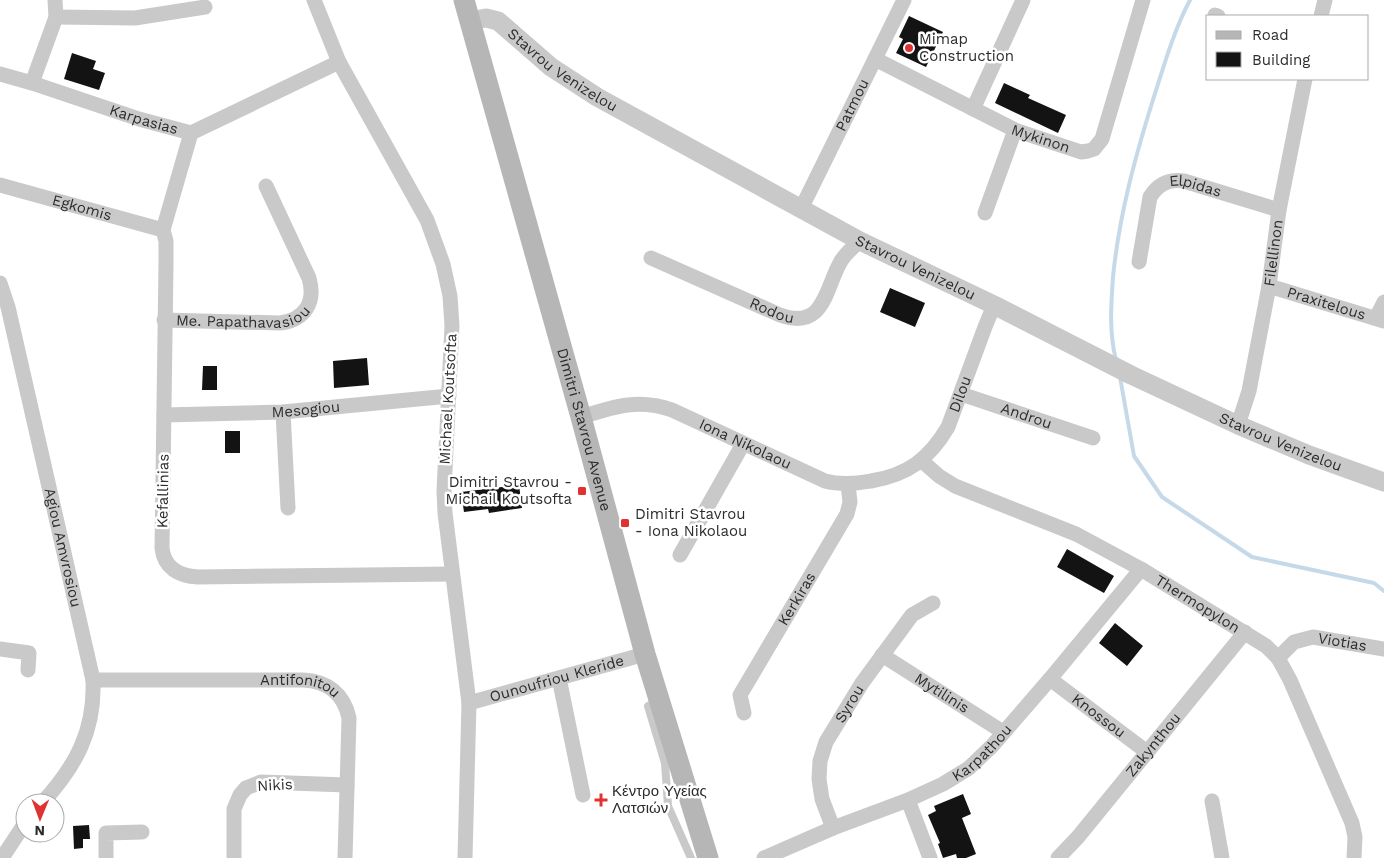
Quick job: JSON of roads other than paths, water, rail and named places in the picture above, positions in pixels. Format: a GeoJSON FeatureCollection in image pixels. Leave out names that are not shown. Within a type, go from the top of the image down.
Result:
{"type":"FeatureCollection","features":[{"type":"Feature","properties":{"kind":"main road","name":"Dimitri Stavrou Avenue"},"geometry":{"type":"LineString","coordinates":[[464,0],[581,416],[645,654],[708,858]]}},
{"type":"Feature","properties":{"kind":"street"},"geometry":{"type":"LineString","coordinates":[[32,83],[56,17],[55,0]]}},
{"type":"Feature","properties":{"kind":"street","name":"Michael Koutsofta"},"geometry":{"type":"LineString","coordinates":[[314,0],[339,62],[423,213],[438,249],[447,280],[451,311],[452,344],[444,491],[451,574],[461,634],[469,703],[465,858]]}},
{"type":"Feature","properties":{"kind":"street","name":"Patmou"},"geometry":{"type":"LineString","coordinates":[[801,209],[904,0]]}},
{"type":"Feature","properties":{"kind":"street"},"geometry":{"type":"LineString","coordinates":[[973,109],[1023,0]]}},
{"type":"Feature","properties":{"kind":"street","name":"Mykinon"},"geometry":{"type":"LineString","coordinates":[[875,59],[1015,130],[1081,152],[1088,152],[1098,145],[1102,139],[1143,0]]}},
{"type":"Feature","properties":{"kind":"street"},"geometry":{"type":"LineString","coordinates":[[1321,15],[1325,0]]}},
{"type":"Feature","properties":{"kind":"street"},"geometry":{"type":"LineString","coordinates":[[56,17],[135,18],[204,7]]}},
{"type":"Feature","properties":{"kind":"street","name":"Stavrou Venizelou"},"geometry":{"type":"LineString","coordinates":[[470,21],[486,18],[498,21],[551,67],[597,97],[860,241],[994,305],[1131,375],[1238,425],[1309,455],[1384,482]]}},
{"type":"Feature","properties":{"kind":"street","name":"Karpasias"},"geometry":{"type":"LineString","coordinates":[[0,74],[139,119],[191,133],[339,62]]}},
{"type":"Feature","properties":{"kind":"street","name":"Filellinon"},"geometry":{"type":"LineString","coordinates":[[1238,425],[1249,392],[1269,286],[1279,210],[1306,80]]}},
{"type":"Feature","properties":{"kind":"street"},"geometry":{"type":"LineString","coordinates":[[985,213],[1015,130]]}},
{"type":"Feature","properties":{"kind":"street","name":"Kefallinias"},"geometry":{"type":"LineString","coordinates":[[191,133],[164,230],[166,264],[162,548],[168,564],[176,573],[198,577],[451,574]]}},
{"type":"Feature","properties":{"kind":"street","name":"Elpidas"},"geometry":{"type":"LineString","coordinates":[[1139,262],[1150,197],[1154,190],[1164,183],[1176,180],[1184,181],[1279,210]]}},
{"type":"Feature","properties":{"kind":"street","name":"Egkomis"},"geometry":{"type":"LineString","coordinates":[[0,185],[164,230]]}},
{"type":"Feature","properties":{"kind":"street","name":"Me. Papathavasiou"},"geometry":{"type":"LineString","coordinates":[[164,320],[280,323],[295,319],[305,311],[312,291],[309,278],[266,186]]}},
{"type":"Feature","properties":{"kind":"street","name":"Rodou"},"geometry":{"type":"LineString","coordinates":[[651,258],[780,315],[804,318],[813,314],[822,305],[842,259],[860,241]]}},
{"type":"Feature","properties":{"kind":"street","name":"Agiou Amvrosiou"},"geometry":{"type":"LineString","coordinates":[[0,282],[8,307],[93,680],[92,713],[84,742],[75,760],[50,793]]}},
{"type":"Feature","properties":{"kind":"street","name":"Praxitelous"},"geometry":{"type":"LineString","coordinates":[[1269,286],[1380,319]]}},
{"type":"Feature","properties":{"kind":"street"},"geometry":{"type":"LineString","coordinates":[[1380,319],[1384,302]]}},
{"type":"Feature","properties":{"kind":"street","name":"Dilou"},"geometry":{"type":"LineString","coordinates":[[908,470],[934,449],[943,436],[961,394],[994,305]]}},
{"type":"Feature","properties":{"kind":"street","name":"Androu"},"geometry":{"type":"LineString","coordinates":[[961,394],[1092,438]]}},
{"type":"Feature","properties":{"kind":"street","name":"Mesogiou"},"geometry":{"type":"LineString","coordinates":[[164,415],[282,412],[449,396]]}},
{"type":"Feature","properties":{"kind":"street","name":"Iona Nikolaou"},"geometry":{"type":"LineString","coordinates":[[581,416],[624,405],[650,404],[672,410],[816,477],[832,482],[848,484],[880,480],[908,470]]}},
{"type":"Feature","properties":{"kind":"street"},"geometry":{"type":"LineString","coordinates":[[282,412],[288,508]]}},
{"type":"Feature","properties":{"kind":"street"},"geometry":{"type":"LineString","coordinates":[[680,554],[743,444]]}},
{"type":"Feature","properties":{"kind":"street","name":"Thermopylon"},"geometry":{"type":"LineString","coordinates":[[922,460],[938,476],[955,486],[1076,534],[1141,569],[1266,646],[1278,658],[1290,680],[1352,823],[1355,837],[1354,858]]}},
{"type":"Feature","properties":{"kind":"street","name":"Kerkiras"},"geometry":{"type":"LineString","coordinates":[[744,713],[740,695],[844,520],[850,502],[848,484]]}},
{"type":"Feature","properties":{"kind":"street","name":"Karpathou"},"geometry":{"type":"LineString","coordinates":[[764,858],[833,828],[908,800],[943,784],[969,768],[992,746],[1050,679],[1141,569]]}},
{"type":"Feature","properties":{"kind":"street","name":"Syrou"},"geometry":{"type":"LineString","coordinates":[[833,828],[820,790],[820,761],[831,733],[882,655],[912,615],[933,603]]}},
{"type":"Feature","properties":{"kind":"street","name":"Zakynthou"},"geometry":{"type":"LineString","coordinates":[[1058,858],[1078,837],[1246,632]]}},
{"type":"Feature","properties":{"kind":"street","name":"Viotias"},"geometry":{"type":"LineString","coordinates":[[1278,658],[1290,644],[1307,637],[1384,649]]}},
{"type":"Feature","properties":{"kind":"street"},"geometry":{"type":"LineString","coordinates":[[0,649],[29,653],[28,670]]}},
{"type":"Feature","properties":{"kind":"street","name":"Ounoufriou Kleride"},"geometry":{"type":"LineString","coordinates":[[469,703],[645,654]]}},
{"type":"Feature","properties":{"kind":"street","name":"Mytilinis"},"geometry":{"type":"LineString","coordinates":[[882,655],[1003,732]]}},
{"type":"Feature","properties":{"kind":"street"},"geometry":{"type":"LineString","coordinates":[[559,678],[583,795]]}},
{"type":"Feature","properties":{"kind":"street","name":"Knossou"},"geometry":{"type":"LineString","coordinates":[[1050,679],[1147,752]]}},
{"type":"Feature","properties":{"kind":"street","name":"Antifonitou"},"geometry":{"type":"LineString","coordinates":[[93,680],[303,680],[321,683],[337,693],[345,704],[349,727],[345,858]]}},
{"type":"Feature","properties":{"kind":"street","name":"Nikis"},"geometry":{"type":"LineString","coordinates":[[234,858],[234,809],[240,795],[246,788],[261,782],[347,785]]}},
{"type":"Feature","properties":{"kind":"street"},"geometry":{"type":"LineString","coordinates":[[908,800],[930,858]]}},
{"type":"Feature","properties":{"kind":"street"},"geometry":{"type":"LineString","coordinates":[[1212,801],[1222,858]]}},
{"type":"Feature","properties":{"kind":"street"},"geometry":{"type":"LineString","coordinates":[[106,858],[106,833],[142,832]]}},
{"type":"Feature","properties":{"kind":"street"},"geometry":{"type":"LineString","coordinates":[[2,858],[15,838]]}},
{"type":"Feature","properties":{"kind":"lane"},"geometry":{"type":"LineString","coordinates":[[659,700],[648,706],[665,763],[668,806],[691,858]]}},
{"type":"Feature","properties":{"kind":"waterway"},"geometry":{"type":"LineString","coordinates":[[1116,360],[1111,319],[1113,277],[1123,211],[1139,146],[1160,77],[1173,38],[1190,0]]}},
{"type":"Feature","properties":{"kind":"waterway"},"geometry":{"type":"LineString","coordinates":[[1120,377],[1134,456],[1162,497],[1252,557],[1374,583],[1384,591]]}},
{"type":"Feature","properties":{"kind":"place","name":"Mimap Construction"},"geometry":{"type":"Point","coordinates":[909,48]}},
{"type":"Feature","properties":{"kind":"place","name":"Dimitri Stavrou - Michail Koutsofta"},"geometry":{"type":"Point","coordinates":[582,491]}},
{"type":"Feature","properties":{"kind":"place","name":"Dimitri Stavrou - Iona Nikolaou"},"geometry":{"type":"Point","coordinates":[625,523]}},
{"type":"Feature","properties":{"kind":"place","name":"Κέντρο Υγείας Λατσιών"},"geometry":{"type":"Point","coordinates":[601,800]}}]}
